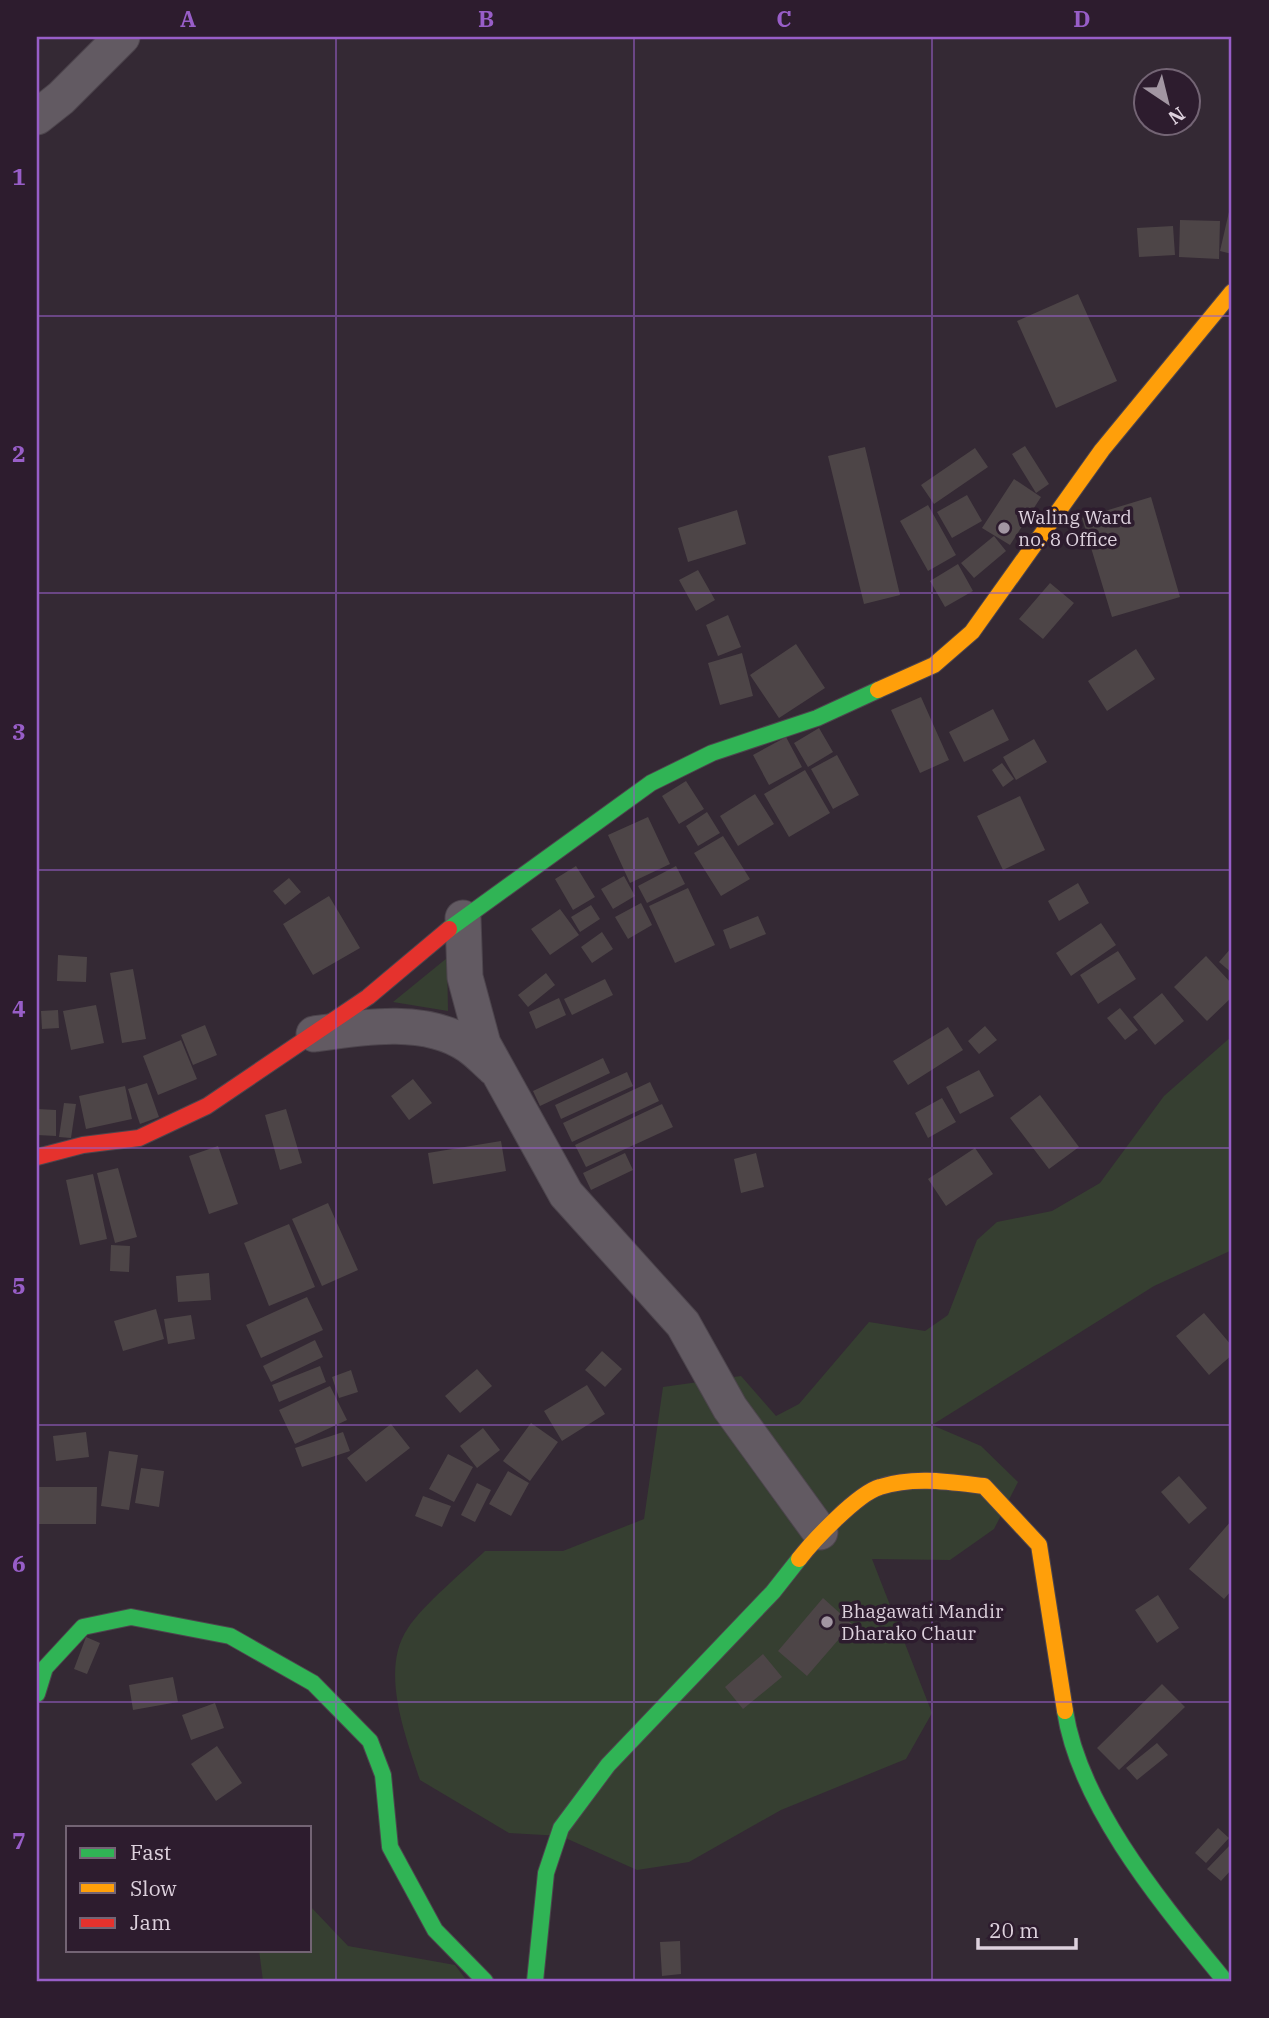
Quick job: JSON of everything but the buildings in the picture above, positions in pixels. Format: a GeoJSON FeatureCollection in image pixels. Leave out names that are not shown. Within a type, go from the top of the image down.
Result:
{"type":"FeatureCollection","features":[{"type":"Feature","properties":{"kind":"street"},"geometry":{"type":"LineString","coordinates":[[37,117],[61,98],[122,37]]}},
{"type":"Feature","properties":{"kind":"street"},"geometry":{"type":"LineString","coordinates":[[37,1157],[83,1144],[139,1138],[207,1106],[368,997],[463,918],[651,783],[712,753],[817,718],[934,666],[972,632],[1102,450],[1232,292]]}},
{"type":"Feature","properties":{"kind":"street"},"geometry":{"type":"LineString","coordinates":[[463,918],[462,953],[470,1002],[483,1044],[566,1194],[683,1324],[730,1408],[820,1532]]}},
{"type":"Feature","properties":{"kind":"street"},"geometry":{"type":"LineString","coordinates":[[314,1034],[378,1024],[436,1032],[467,1045],[499,1072]]}},
{"type":"Feature","properties":{"kind":"street"},"geometry":{"type":"LineString","coordinates":[[535,1981],[546,1873],[561,1828],[608,1765],[773,1592],[820,1532],[878,1487],[929,1480],[984,1486],[1039,1545],[1067,1725],[1094,1796],[1148,1887],[1225,1981]]}},
{"type":"Feature","properties":{"kind":"street"},"geometry":{"type":"LineString","coordinates":[[37,1694],[45,1668],[83,1627],[131,1617],[230,1636],[313,1683],[370,1741],[383,1775],[390,1847],[435,1930],[485,1981]]}},
{"type":"Feature","properties":{"kind":"green space"},"geometry":{"type":"Polygon","coordinates":[[[447,958],[448,1011],[393,1002],[447,958]]]}},
{"type":"Feature","properties":{"kind":"green space"},"geometry":{"type":"Polygon","coordinates":[[[1232,1036],[1232,1250],[1154,1286],[932,1425],[981,1446],[1018,1482],[994,1529],[950,1560],[872,1559],[932,1713],[906,1759],[781,1810],[689,1862],[637,1870],[561,1836],[509,1833],[420,1780],[402,1724],[395,1683],[400,1645],[408,1628],[433,1599],[485,1551],[563,1551],[644,1519],[663,1387],[741,1376],[776,1416],[799,1404],[869,1322],[925,1331],[948,1315],[977,1240],[997,1222],[1052,1211],[1100,1183],[1164,1096],[1232,1036]]]}},
{"type":"Feature","properties":{"kind":"green space"},"geometry":{"type":"Polygon","coordinates":[[[312,1908],[348,1946],[455,1965],[467,1981],[263,1981],[259,1952],[312,1952],[312,1908]]]}},
{"type":"Feature","properties":{"kind":"traffic: fast"},"geometry":{"type":"LineString","coordinates":[[449,929],[651,783],[712,753],[817,718],[878,690]]}},
{"type":"Feature","properties":{"kind":"traffic: fast"},"geometry":{"type":"LineString","coordinates":[[535,1981],[546,1873],[561,1828],[608,1765],[773,1592],[799,1559]]}},
{"type":"Feature","properties":{"kind":"traffic: fast"},"geometry":{"type":"LineString","coordinates":[[37,1694],[45,1668],[83,1627],[131,1617],[230,1636],[313,1683],[370,1741],[383,1775],[390,1847],[435,1930],[485,1981]]}},
{"type":"Feature","properties":{"kind":"traffic: fast"},"geometry":{"type":"LineString","coordinates":[[1065,1711],[1074,1747],[1106,1820],[1152,1889],[1225,1981]]}},
{"type":"Feature","properties":{"kind":"traffic: slow"},"geometry":{"type":"LineString","coordinates":[[878,690],[934,665],[972,632],[1102,450],[1232,292]]}},
{"type":"Feature","properties":{"kind":"traffic: slow"},"geometry":{"type":"LineString","coordinates":[[799,1559],[848,1508],[880,1487],[919,1481],[984,1486],[1039,1545],[1065,1711]]}},
{"type":"Feature","properties":{"kind":"traffic: jam"},"geometry":{"type":"LineString","coordinates":[[37,1157],[83,1145],[139,1138],[207,1106],[368,997],[449,929]]}},
{"type":"Feature","properties":{"kind":"place","name":"Waling Ward no. 8 Office"},"geometry":{"type":"Point","coordinates":[1004,528]}},
{"type":"Feature","properties":{"kind":"place","name":"Bhagawati Mandir Dharako Chaur"},"geometry":{"type":"Point","coordinates":[827,1622]}}]}
